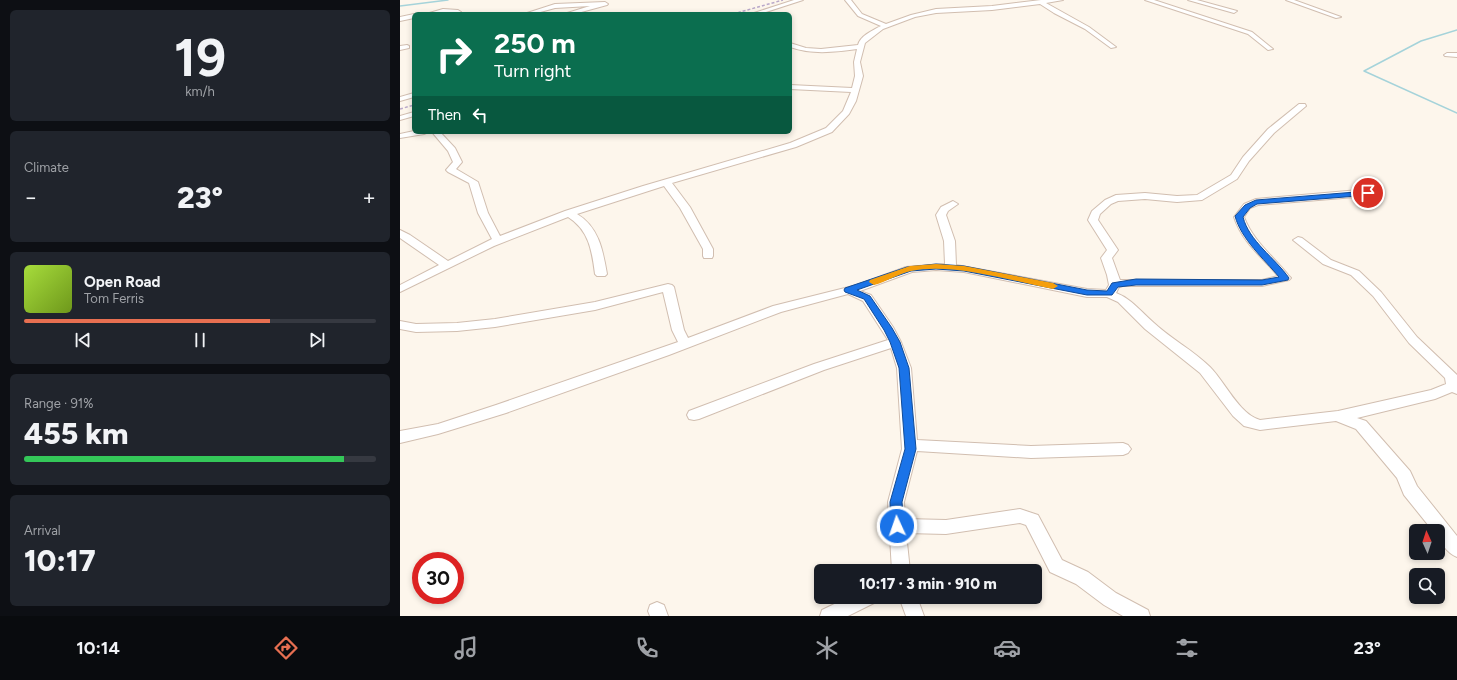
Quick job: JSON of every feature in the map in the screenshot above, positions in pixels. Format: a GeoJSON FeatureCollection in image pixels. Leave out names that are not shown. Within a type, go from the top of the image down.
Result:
{"type":"FeatureCollection","features":[{"type":"Feature","properties":{"kind":"street"},"geometry":{"type":"LineString","coordinates":[[761,12],[800,0]]}},
{"type":"Feature","properties":{"kind":"street"},"geometry":{"type":"LineString","coordinates":[[848,0],[860,15],[886,26]]}},
{"type":"Feature","properties":{"kind":"street"},"geometry":{"type":"LineString","coordinates":[[400,289],[498,240],[569,213],[666,182],[794,145],[822,134],[835,125],[846,112],[856,90],[859,76],[858,62],[862,42],[868,36],[886,26],[922,14],[954,7],[992,8],[1060,0]]}},
{"type":"Feature","properties":{"kind":"street"},"geometry":{"type":"LineString","coordinates":[[1148,0],[1240,29],[1250,34],[1270,49]]}},
{"type":"Feature","properties":{"kind":"street"},"geometry":{"type":"LineString","coordinates":[[1191,0],[1234,11]]}},
{"type":"Feature","properties":{"kind":"street"},"geometry":{"type":"LineString","coordinates":[[1289,0],[1338,18]]}},
{"type":"Feature","properties":{"kind":"street"},"geometry":{"type":"LineString","coordinates":[[1041,2],[1056,12],[1087,28],[1113,47]]}},
{"type":"Feature","properties":{"kind":"street"},"geometry":{"type":"LineString","coordinates":[[535,12],[555,6],[605,4],[575,12]]}},
{"type":"Feature","properties":{"kind":"street"},"geometry":{"type":"LineString","coordinates":[[438,12],[458,12]]}},
{"type":"Feature","properties":{"kind":"street"},"geometry":{"type":"LineString","coordinates":[[400,19],[412,16]]}},
{"type":"Feature","properties":{"kind":"street"},"geometry":{"type":"LineString","coordinates":[[792,46],[805,50],[821,51],[861,47]]}},
{"type":"Feature","properties":{"kind":"street"},"geometry":{"type":"LineString","coordinates":[[400,48],[407,47]]}},
{"type":"Feature","properties":{"kind":"street"},"geometry":{"type":"LineString","coordinates":[[1447,55],[1457,55]]}},
{"type":"Feature","properties":{"kind":"street"},"geometry":{"type":"LineString","coordinates":[[792,87],[856,90]]}},
{"type":"Feature","properties":{"kind":"street"},"geometry":{"type":"LineString","coordinates":[[400,99],[412,96]]}},
{"type":"Feature","properties":{"kind":"street"},"geometry":{"type":"LineString","coordinates":[[1298,240],[1328,262],[1355,273],[1377,294],[1413,340],[1451,376],[1456,386],[1435,394],[1366,411],[1338,416],[1260,425],[1249,422],[1238,412],[1205,370],[1149,326],[1112,289],[1113,275],[1106,258],[1113,250],[1112,245],[1102,235],[1093,220],[1096,213],[1108,202],[1116,198],[1146,196],[1176,199],[1199,198],[1234,177],[1246,159],[1271,132],[1302,106]]}},
{"type":"Feature","properties":{"kind":"street"},"geometry":{"type":"LineString","coordinates":[[400,118],[412,115]]}},
{"type":"Feature","properties":{"kind":"street"},"geometry":{"type":"LineString","coordinates":[[400,136],[412,134]]}},
{"type":"Feature","properties":{"kind":"street"},"geometry":{"type":"LineString","coordinates":[[438,134],[456,156],[458,162],[451,170],[474,182],[482,209],[493,234],[498,240]]}},
{"type":"Feature","properties":{"kind":"street"},"geometry":{"type":"LineString","coordinates":[[666,182],[685,207],[708,249],[708,256]]}},
{"type":"Feature","properties":{"kind":"street"},"geometry":{"type":"LineString","coordinates":[[400,437],[438,429],[501,409],[685,344],[777,309],[848,290],[910,269],[936,267],[964,268],[1087,292],[1112,289],[1136,282],[1262,283],[1285,278],[1249,236],[1241,224],[1239,216],[1248,206],[1256,202],[1359,193],[1376,193]]}},
{"type":"Feature","properties":{"kind":"street"},"geometry":{"type":"LineString","coordinates":[[950,268],[951,262],[947,228],[941,215],[944,209],[953,204]]}},
{"type":"Feature","properties":{"kind":"street"},"geometry":{"type":"LineString","coordinates":[[569,213],[585,225],[595,240],[601,274]]}},
{"type":"Feature","properties":{"kind":"street"},"geometry":{"type":"LineString","coordinates":[[400,233],[413,241],[432,258],[446,265]]}},
{"type":"Feature","properties":{"kind":"street"},"geometry":{"type":"LineString","coordinates":[[400,325],[416,328],[457,327],[495,323],[595,306],[668,287],[678,330],[685,344]]}},
{"type":"Feature","properties":{"kind":"street"},"geometry":{"type":"LineString","coordinates":[[848,290],[867,298],[895,342],[904,368],[910,449],[896,502],[900,564]]}},
{"type":"Feature","properties":{"kind":"street"},"geometry":{"type":"LineString","coordinates":[[694,416],[746,394],[869,349],[895,342]]}},
{"type":"Feature","properties":{"kind":"street"},"geometry":{"type":"LineString","coordinates":[[1338,416],[1362,425],[1404,475],[1410,490],[1457,549]]}},
{"type":"Feature","properties":{"kind":"street"},"geometry":{"type":"LineString","coordinates":[[910,444],[957,449],[1031,452],[1123,449]]}},
{"type":"Feature","properties":{"kind":"street"},"geometry":{"type":"LineString","coordinates":[[897,526],[946,527],[1020,516],[1032,520],[1056,566],[1082,578],[1110,599],[1141,616]]}},
{"type":"Feature","properties":{"kind":"street"},"geometry":{"type":"LineString","coordinates":[[829,616],[854,604]]}},
{"type":"Feature","properties":{"kind":"street"},"geometry":{"type":"LineString","coordinates":[[910,604],[914,616]]}},
{"type":"Feature","properties":{"kind":"waterway"},"geometry":{"type":"LineString","coordinates":[[400,6],[448,0]]}},
{"type":"Feature","properties":{"kind":"waterway"},"geometry":{"type":"LineString","coordinates":[[1457,30],[1421,41],[1364,71],[1457,113]]}},
{"type":"Feature","properties":{"kind":"railway"},"geometry":{"type":"LineString","coordinates":[[740,12],[783,0]]}},
{"type":"Feature","properties":{"kind":"railway"},"geometry":{"type":"LineString","coordinates":[[400,109],[412,106]]}},
{"type":"Feature","properties":{"kind":"slow traffic"},"geometry":{"type":"LineString","coordinates":[[874,282],[910,269],[936,267],[964,268],[1053,286]]}},
{"type":"Feature","properties":{"kind":"route"},"geometry":{"type":"LineString","coordinates":[[897,526],[896,502],[910,449],[904,368],[889,330],[867,298],[848,290],[861,287],[910,269],[936,267],[964,268],[1087,292],[1109,294],[1115,285],[1122,283],[1262,283],[1285,278],[1277,267],[1268,260],[1241,224],[1239,216],[1248,206],[1256,202],[1368,193]]}}]}
